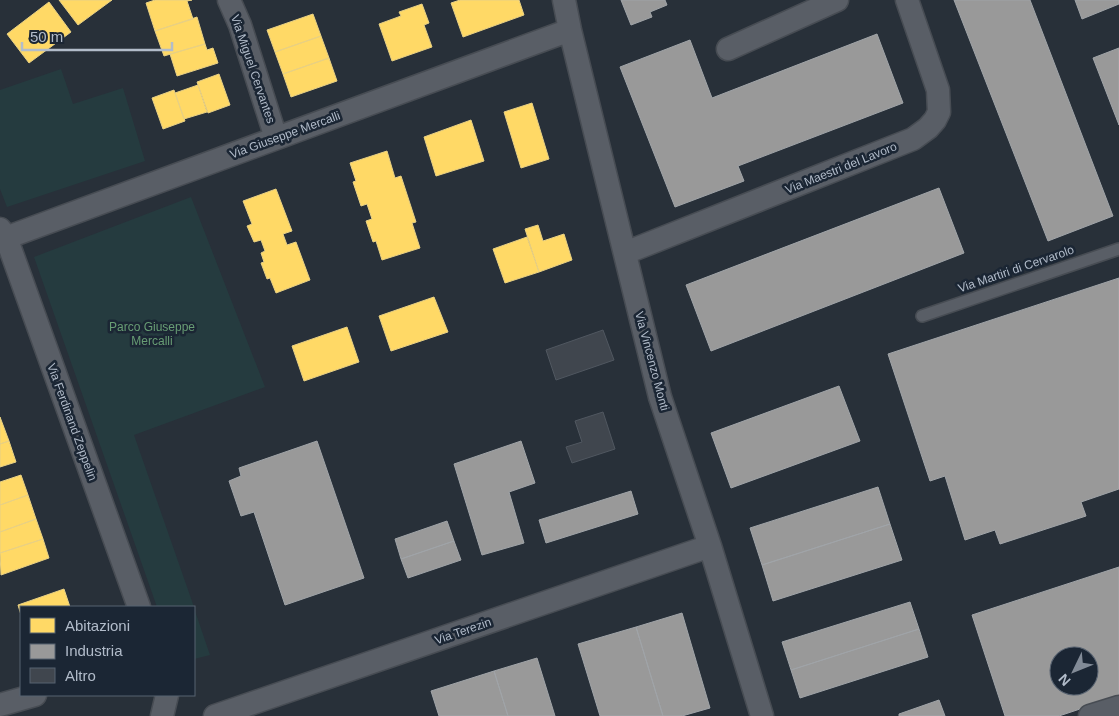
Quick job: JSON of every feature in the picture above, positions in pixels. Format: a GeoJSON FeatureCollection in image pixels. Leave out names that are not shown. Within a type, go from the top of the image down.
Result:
{"type":"FeatureCollection","features":[{"type":"Feature","properties":{"kind":"street","name":"Via Miguel Cervantes"},"geometry":{"type":"LineString","coordinates":[[229,0],[240,25],[276,138]]}},
{"type":"Feature","properties":{"kind":"street","name":"Via Vincenzo Monti"},"geometry":{"type":"LineString","coordinates":[[564,0],[660,397],[710,546],[762,716]]}},
{"type":"Feature","properties":{"kind":"street"},"geometry":{"type":"LineString","coordinates":[[728,49],[837,0]]}},
{"type":"Feature","properties":{"kind":"street","name":"Via Maestri del Lavoro"},"geometry":{"type":"LineString","coordinates":[[625,253],[913,139],[928,128],[939,112],[938,90],[907,0]]}},
{"type":"Feature","properties":{"kind":"street","name":"Via Giuseppe Mercalli"},"geometry":{"type":"LineString","coordinates":[[2,235],[276,138],[570,30]]}},
{"type":"Feature","properties":{"kind":"street","name":"Via Ferdinand Zeppelin"},"geometry":{"type":"LineString","coordinates":[[2,235],[138,606]]}},
{"type":"Feature","properties":{"kind":"street","name":"Via Terezin"},"geometry":{"type":"LineString","coordinates":[[215,716],[710,546]]}},
{"type":"Feature","properties":{"kind":"street"},"geometry":{"type":"LineString","coordinates":[[0,705],[32,696]]}},
{"type":"Feature","properties":{"kind":"street"},"geometry":{"type":"LineString","coordinates":[[162,716],[166,696]]}},
{"type":"Feature","properties":{"kind":"street"},"geometry":{"type":"LineString","coordinates":[[1090,716],[1119,706]]}},
{"type":"Feature","properties":{"kind":"lane","name":"Via Martiri di Cervarolo"},"geometry":{"type":"LineString","coordinates":[[922,316],[1119,249]]}},
{"type":"Feature","properties":{"kind":"green space"},"geometry":{"type":"Polygon","coordinates":[[[61,69],[73,104],[123,88],[145,161],[7,207],[0,189],[0,90],[61,69]]]}},
{"type":"Feature","properties":{"kind":"green space","name":"Parco Giuseppe Mercalli"},"geometry":{"type":"Polygon","coordinates":[[[191,197],[265,387],[134,435],[194,606],[157,606],[34,257],[191,197]]]}},
{"type":"Feature","properties":{"kind":"green space"},"geometry":{"type":"Polygon","coordinates":[[[195,611],[210,655],[195,659],[195,611]]]}},
{"type":"Feature","properties":{"kind":"building: Abitazioni"},"geometry":{"type":"Polygon","coordinates":[[[59,0],[112,0],[78,25],[59,0]]]}},
{"type":"Feature","properties":{"kind":"building: Abitazioni"},"geometry":{"type":"Polygon","coordinates":[[[155,0],[192,0],[187,1],[193,19],[155,31],[146,3],[155,0]]]}},
{"type":"Feature","properties":{"kind":"building: Abitazioni"},"geometry":{"type":"Polygon","coordinates":[[[460,0],[519,0],[524,15],[463,37],[451,3],[460,0]]]}},
{"type":"Feature","properties":{"kind":"building: Abitazioni"},"geometry":{"type":"Polygon","coordinates":[[[49,2],[71,32],[29,63],[7,34],[49,2]]]}},
{"type":"Feature","properties":{"kind":"building: Abitazioni"},"geometry":{"type":"Polygon","coordinates":[[[422,4],[429,23],[424,25],[432,47],[392,61],[379,24],[401,16],[399,12],[422,4]]]}},
{"type":"Feature","properties":{"kind":"building: Abitazioni"},"geometry":{"type":"Polygon","coordinates":[[[313,14],[321,36],[275,52],[267,30],[313,14]]]}},
{"type":"Feature","properties":{"kind":"building: Abitazioni"},"geometry":{"type":"Polygon","coordinates":[[[197,17],[205,44],[164,56],[155,31],[197,17]]]}},
{"type":"Feature","properties":{"kind":"building: Abitazioni"},"geometry":{"type":"Polygon","coordinates":[[[321,36],[329,58],[283,74],[275,52],[321,36]]]}},
{"type":"Feature","properties":{"kind":"building: Abitazioni"},"geometry":{"type":"Polygon","coordinates":[[[205,44],[207,50],[213,48],[218,63],[177,76],[170,54],[205,44]]]}},
{"type":"Feature","properties":{"kind":"building: Abitazioni"},"geometry":{"type":"Polygon","coordinates":[[[329,58],[337,81],[291,97],[283,74],[329,58]]]}},
{"type":"Feature","properties":{"kind":"building: Abitazioni"},"geometry":{"type":"Polygon","coordinates":[[[219,74],[230,105],[208,113],[197,82],[219,74]]]}},
{"type":"Feature","properties":{"kind":"building: Abitazioni"},"geometry":{"type":"Polygon","coordinates":[[[198,85],[207,112],[184,119],[175,93],[198,85]]]}},
{"type":"Feature","properties":{"kind":"building: Abitazioni"},"geometry":{"type":"Polygon","coordinates":[[[174,90],[185,121],[163,129],[152,98],[174,90]]]}},
{"type":"Feature","properties":{"kind":"building: Abitazioni"},"geometry":{"type":"Polygon","coordinates":[[[532,103],[549,159],[521,168],[504,112],[532,103]]]}},
{"type":"Feature","properties":{"kind":"building: Abitazioni"},"geometry":{"type":"Polygon","coordinates":[[[471,120],[484,161],[436,176],[424,137],[471,120]]]}},
{"type":"Feature","properties":{"kind":"building: Abitazioni"},"geometry":{"type":"Polygon","coordinates":[[[387,151],[395,178],[401,176],[416,222],[412,223],[420,248],[382,260],[376,241],[373,242],[366,221],[372,219],[367,204],[361,206],[353,182],[356,181],[350,163],[387,151]]]}},
{"type":"Feature","properties":{"kind":"building: Abitazioni"},"geometry":{"type":"Polygon","coordinates":[[[276,189],[292,231],[283,234],[287,245],[296,242],[310,280],[276,293],[270,278],[267,279],[261,263],[264,262],[261,253],[265,251],[261,240],[254,242],[247,226],[252,224],[243,201],[276,189]]]}},
{"type":"Feature","properties":{"kind":"building: Abitazioni"},"geometry":{"type":"Polygon","coordinates":[[[538,225],[543,241],[564,234],[572,260],[539,272],[525,229],[538,225]]]}},
{"type":"Feature","properties":{"kind":"building: Abitazioni"},"geometry":{"type":"Polygon","coordinates":[[[527,237],[539,272],[505,283],[493,249],[527,237]]]}},
{"type":"Feature","properties":{"kind":"building: Abitazioni"},"geometry":{"type":"Polygon","coordinates":[[[434,297],[448,332],[391,351],[379,316],[434,297]]]}},
{"type":"Feature","properties":{"kind":"building: Abitazioni"},"geometry":{"type":"Polygon","coordinates":[[[347,327],[359,362],[304,381],[292,346],[347,327]]]}},
{"type":"Feature","properties":{"kind":"building: Abitazioni"},"geometry":{"type":"Polygon","coordinates":[[[0,417],[9,441],[0,444],[0,417]]]}},
{"type":"Feature","properties":{"kind":"building: Abitazioni"},"geometry":{"type":"Polygon","coordinates":[[[9,441],[16,462],[0,467],[0,444],[9,441]]]}},
{"type":"Feature","properties":{"kind":"building: Abitazioni"},"geometry":{"type":"Polygon","coordinates":[[[21,475],[28,495],[0,505],[0,482],[21,475]]]}},
{"type":"Feature","properties":{"kind":"building: Abitazioni"},"geometry":{"type":"Polygon","coordinates":[[[28,495],[36,519],[0,532],[0,505],[28,495]]]}},
{"type":"Feature","properties":{"kind":"building: Abitazioni"},"geometry":{"type":"Polygon","coordinates":[[[36,519],[43,539],[0,553],[0,532],[36,519]]]}},
{"type":"Feature","properties":{"kind":"building: Abitazioni"},"geometry":{"type":"Polygon","coordinates":[[[43,539],[49,558],[1,575],[0,553],[43,539]]]}},
{"type":"Feature","properties":{"kind":"building: Abitazioni"},"geometry":{"type":"Polygon","coordinates":[[[64,589],[70,606],[20,606],[20,612],[18,605],[64,589]]]}},
{"type":"Feature","properties":{"kind":"building: Industria"},"geometry":{"type":"Polygon","coordinates":[[[621,0],[665,0],[667,5],[650,12],[652,17],[631,25],[621,0]]]}},
{"type":"Feature","properties":{"kind":"building: Industria"},"geometry":{"type":"Polygon","coordinates":[[[954,0],[1030,0],[1113,216],[1048,241],[954,0]]]}},
{"type":"Feature","properties":{"kind":"building: Industria"},"geometry":{"type":"Polygon","coordinates":[[[1075,0],[1119,0],[1119,4],[1082,19],[1075,0]]]}},
{"type":"Feature","properties":{"kind":"building: Industria"},"geometry":{"type":"Polygon","coordinates":[[[877,34],[903,103],[738,166],[744,181],[675,207],[620,67],[690,40],[712,98],[877,34]]]}},
{"type":"Feature","properties":{"kind":"building: Industria"},"geometry":{"type":"Polygon","coordinates":[[[1119,48],[1119,125],[1093,58],[1119,48]]]}},
{"type":"Feature","properties":{"kind":"building: Industria"},"geometry":{"type":"Polygon","coordinates":[[[939,188],[964,253],[711,351],[686,285],[939,188]]]}},
{"type":"Feature","properties":{"kind":"building: Industria"},"geometry":{"type":"Polygon","coordinates":[[[1119,278],[1119,489],[1081,502],[1086,516],[1000,544],[995,530],[965,540],[945,476],[930,481],[888,354],[1119,278]]]}},
{"type":"Feature","properties":{"kind":"building: Industria"},"geometry":{"type":"Polygon","coordinates":[[[839,386],[860,441],[731,488],[711,433],[839,386]]]}},
{"type":"Feature","properties":{"kind":"building: Industria"},"geometry":{"type":"Polygon","coordinates":[[[317,441],[364,578],[285,605],[254,512],[241,516],[229,481],[241,476],[239,468],[317,441]]]}},
{"type":"Feature","properties":{"kind":"building: Industria"},"geometry":{"type":"Polygon","coordinates":[[[521,441],[535,483],[509,492],[524,543],[482,555],[454,464],[521,441]]]}},
{"type":"Feature","properties":{"kind":"building: Industria"},"geometry":{"type":"Polygon","coordinates":[[[878,487],[890,524],[762,565],[750,528],[878,487]]]}},
{"type":"Feature","properties":{"kind":"building: Industria"},"geometry":{"type":"Polygon","coordinates":[[[631,491],[638,514],[546,543],[539,520],[631,491]]]}},
{"type":"Feature","properties":{"kind":"building: Industria"},"geometry":{"type":"Polygon","coordinates":[[[447,521],[454,541],[401,559],[395,539],[447,521]]]}},
{"type":"Feature","properties":{"kind":"building: Industria"},"geometry":{"type":"Polygon","coordinates":[[[890,524],[902,560],[773,601],[762,565],[890,524]]]}},
{"type":"Feature","properties":{"kind":"building: Industria"},"geometry":{"type":"Polygon","coordinates":[[[454,541],[461,560],[408,578],[401,559],[454,541]]]}},
{"type":"Feature","properties":{"kind":"building: Industria"},"geometry":{"type":"Polygon","coordinates":[[[1119,567],[1119,696],[1059,716],[1005,716],[972,615],[1119,567]]]}},
{"type":"Feature","properties":{"kind":"building: Industria"},"geometry":{"type":"Polygon","coordinates":[[[910,602],[919,629],[791,670],[782,642],[910,602]]]}},
{"type":"Feature","properties":{"kind":"building: Industria"},"geometry":{"type":"Polygon","coordinates":[[[682,613],[710,708],[682,716],[663,716],[636,627],[682,613]]]}},
{"type":"Feature","properties":{"kind":"building: Industria"},"geometry":{"type":"Polygon","coordinates":[[[636,627],[663,716],[600,716],[578,644],[636,627]]]}},
{"type":"Feature","properties":{"kind":"building: Industria"},"geometry":{"type":"Polygon","coordinates":[[[919,629],[928,657],[800,698],[791,670],[919,629]]]}},
{"type":"Feature","properties":{"kind":"building: Industria"},"geometry":{"type":"Polygon","coordinates":[[[537,658],[555,716],[508,716],[494,671],[537,658]]]}},
{"type":"Feature","properties":{"kind":"building: Industria"},"geometry":{"type":"Polygon","coordinates":[[[494,671],[508,716],[439,716],[431,691],[494,671]]]}},
{"type":"Feature","properties":{"kind":"building: Industria"},"geometry":{"type":"Polygon","coordinates":[[[939,700],[945,716],[899,716],[899,714],[939,700]]]}},
{"type":"Feature","properties":{"kind":"building: Altro"},"geometry":{"type":"Polygon","coordinates":[[[603,330],[614,360],[556,380],[546,350],[603,330]]]}},
{"type":"Feature","properties":{"kind":"building: Altro"},"geometry":{"type":"Polygon","coordinates":[[[603,412],[615,449],[572,463],[566,447],[582,442],[575,421],[603,412]]]}}]}
